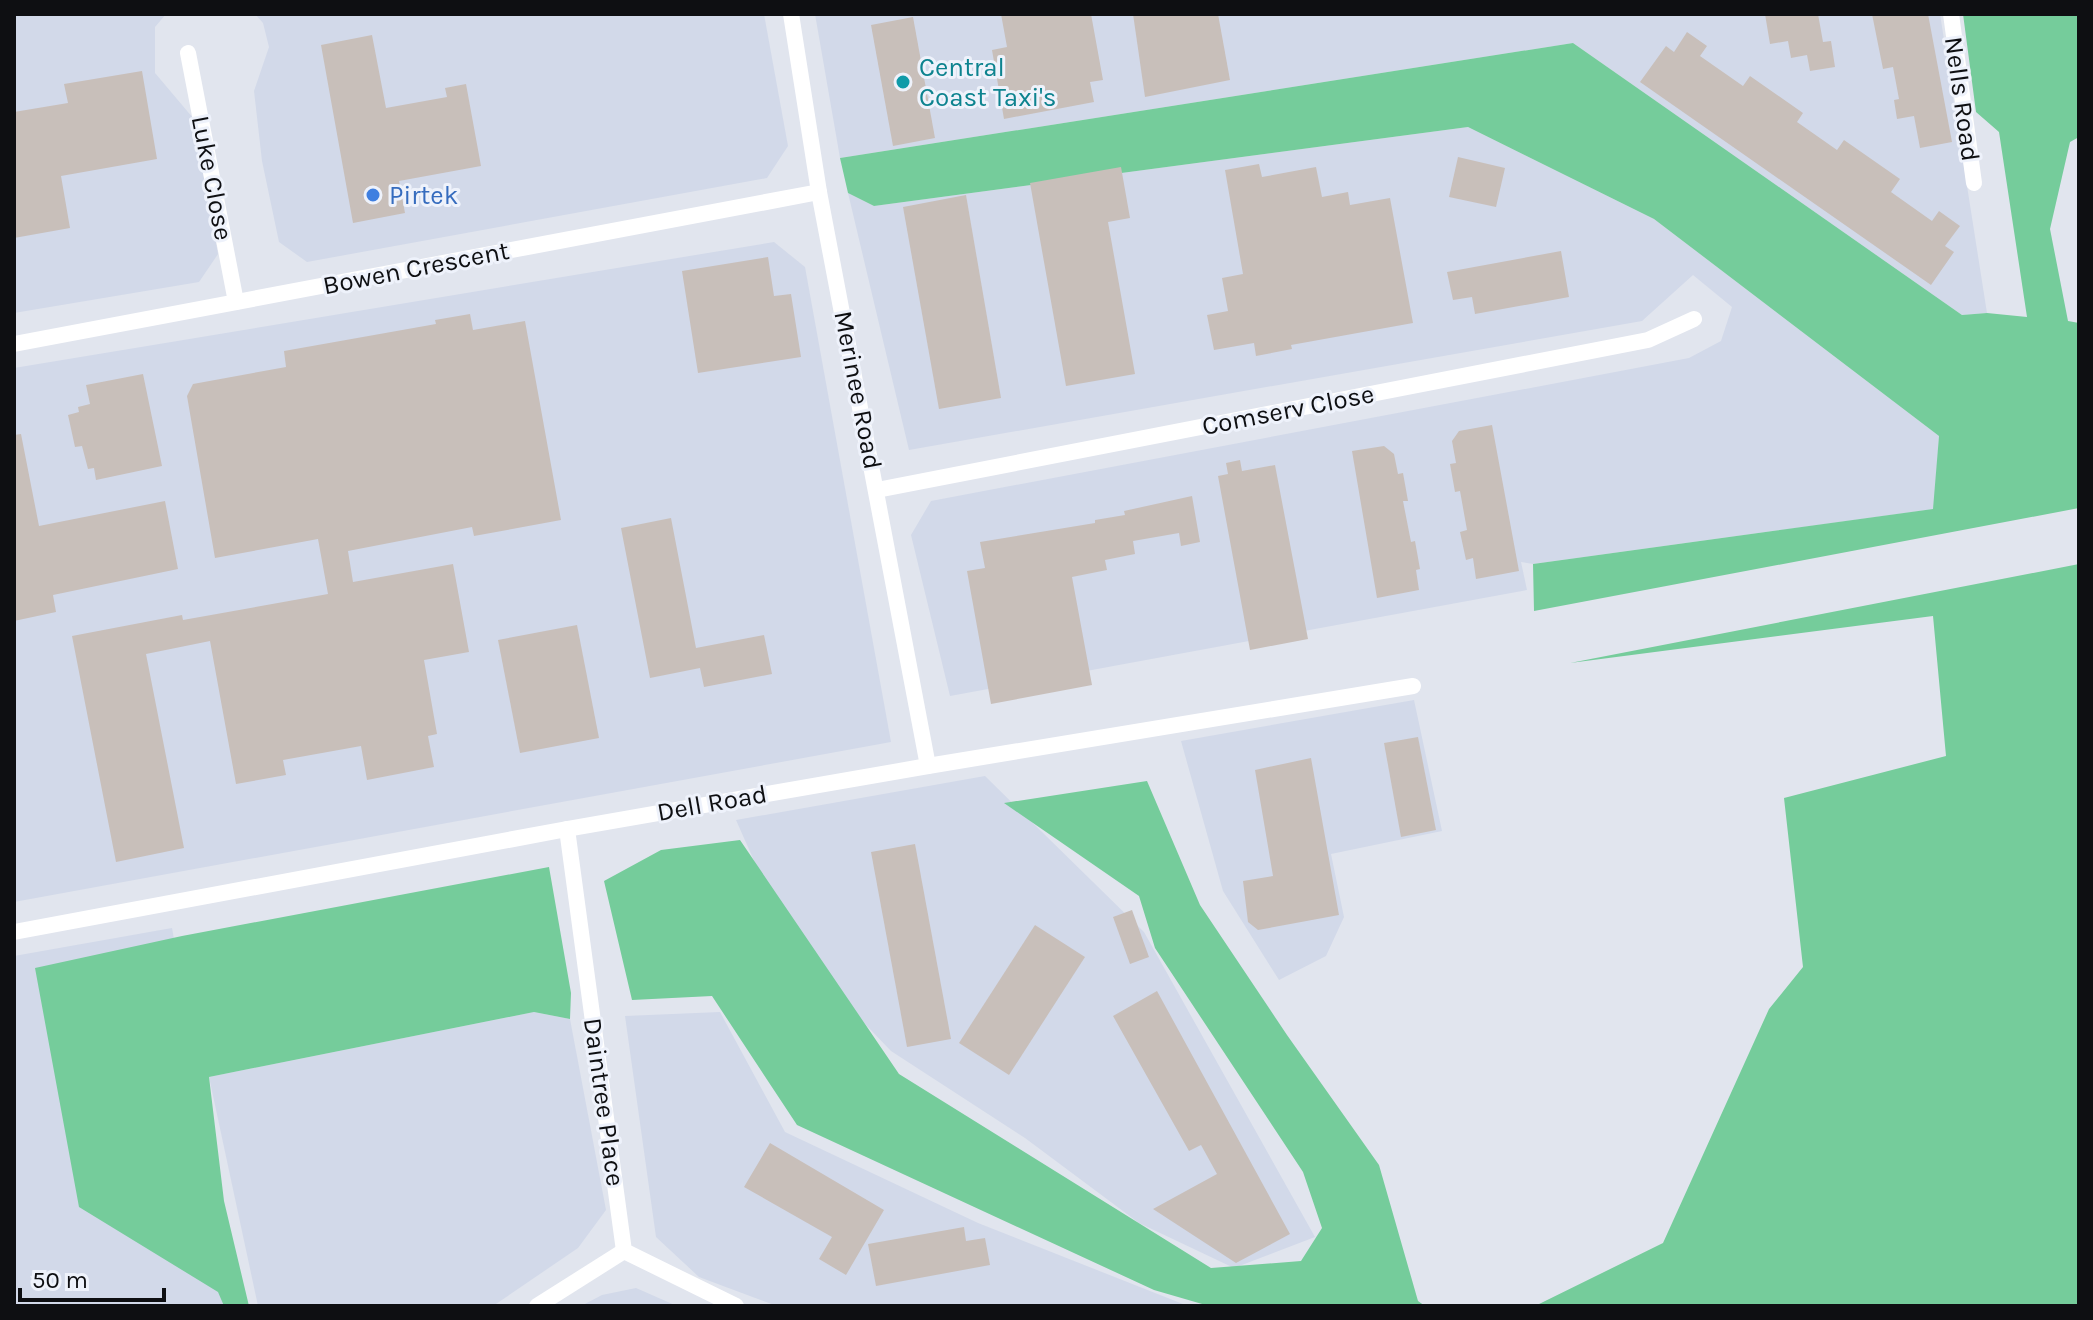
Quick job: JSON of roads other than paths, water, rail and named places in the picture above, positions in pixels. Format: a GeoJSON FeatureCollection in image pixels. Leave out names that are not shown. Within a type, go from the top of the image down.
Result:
{"type":"FeatureCollection","features":[{"type":"Feature","properties":{"kind":"street","name":"Merinee Road"},"geometry":{"type":"LineString","coordinates":[[791,14],[819,192],[928,766]]}},
{"type":"Feature","properties":{"kind":"street","name":"Nells Road"},"geometry":{"type":"LineString","coordinates":[[1951,14],[1974,183]]}},
{"type":"Feature","properties":{"kind":"street","name":"Luke Close"},"geometry":{"type":"LineString","coordinates":[[188,53],[236,302]]}},
{"type":"Feature","properties":{"kind":"street","name":"Bowen Crescent"},"geometry":{"type":"LineString","coordinates":[[14,344],[819,192]]}},
{"type":"Feature","properties":{"kind":"street","name":"Comserv Close"},"geometry":{"type":"LineString","coordinates":[[877,490],[1648,340],[1694,319]]}},
{"type":"Feature","properties":{"kind":"street","name":"Dell Road"},"geometry":{"type":"LineString","coordinates":[[14,932],[567,829],[1413,686]]}},
{"type":"Feature","properties":{"kind":"street","name":"Daintree Place"},"geometry":{"type":"LineString","coordinates":[[567,829],[624,1251]]}},
{"type":"Feature","properties":{"kind":"street"},"geometry":{"type":"LineString","coordinates":[[537,1306],[624,1251],[736,1306]]}},
{"type":"Feature","properties":{"kind":"place","name":"Central Coast Taxi's"},"geometry":{"type":"Point","coordinates":[903,82]}},
{"type":"Feature","properties":{"kind":"place","name":"Pirtek"},"geometry":{"type":"Point","coordinates":[373,195]}}]}
